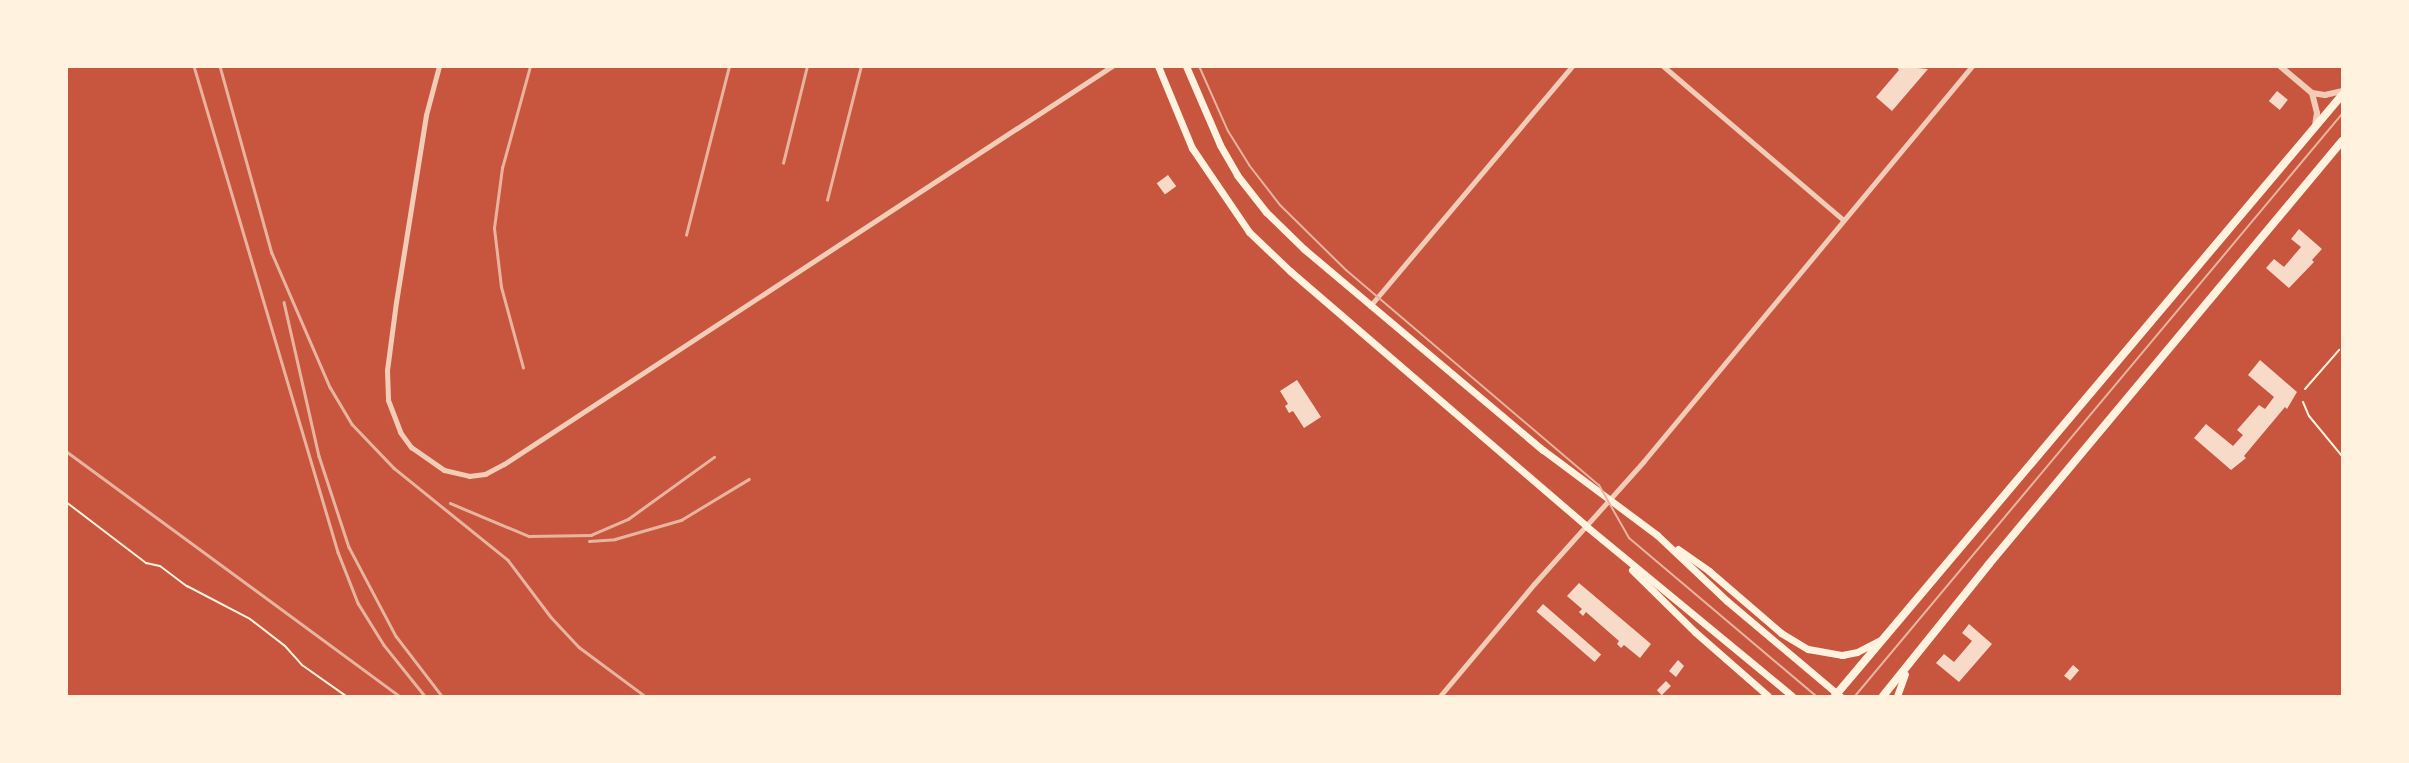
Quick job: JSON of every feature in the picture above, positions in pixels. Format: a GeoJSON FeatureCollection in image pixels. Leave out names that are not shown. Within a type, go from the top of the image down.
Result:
{"type":"FeatureCollection","features":[{"type":"Feature","properties":{"kind":"main road"},"geometry":{"type":"LineString","coordinates":[[1158,66],[1192,148],[1249,232],[1290,271],[1586,526],[1792,696]]}},
{"type":"Feature","properties":{"kind":"main road"},"geometry":{"type":"LineString","coordinates":[[1185,66],[1220,145],[1244,184],[1266,212],[1370,306],[1543,450],[1709,571],[1781,633],[1808,649],[1843,656],[1857,652],[1889,635]]}},
{"type":"Feature","properties":{"kind":"main road"},"geometry":{"type":"LineString","coordinates":[[1657,535],[1727,601],[1837,696],[2343,93]]}},
{"type":"Feature","properties":{"kind":"main road"},"geometry":{"type":"LineString","coordinates":[[1883,696],[1989,564],[2342,142]]}},
{"type":"Feature","properties":{"kind":"main road"},"geometry":{"type":"LineString","coordinates":[[1619,553],[1695,632],[1768,696]]}},
{"type":"Feature","properties":{"kind":"main road"},"geometry":{"type":"LineString","coordinates":[[1897,696],[1901,680],[1917,656]]}},
{"type":"Feature","properties":{"kind":"street"},"geometry":{"type":"LineString","coordinates":[[439,66],[426,115],[396,302],[387,370],[388,400],[400,432],[411,447],[444,470],[469,476],[485,474],[504,464],[1112,66]]}},
{"type":"Feature","properties":{"kind":"street"},"geometry":{"type":"LineString","coordinates":[[1370,306],[1572,66]]}},
{"type":"Feature","properties":{"kind":"street"},"geometry":{"type":"LineString","coordinates":[[1663,66],[1843,220]]}},
{"type":"Feature","properties":{"kind":"street"},"geometry":{"type":"LineString","coordinates":[[1440,696],[1610,499],[1972,66]]}},
{"type":"Feature","properties":{"kind":"street"},"geometry":{"type":"LineString","coordinates":[[2280,66],[2312,93],[2317,113],[2315,127]]}},
{"type":"Feature","properties":{"kind":"street"},"geometry":{"type":"LineString","coordinates":[[2312,93],[2343,93]]}},
{"type":"Feature","properties":{"kind":"path"},"geometry":{"type":"LineString","coordinates":[[2305,389],[2339,350]]}},
{"type":"Feature","properties":{"kind":"path"},"geometry":{"type":"LineString","coordinates":[[2303,402],[2309,416],[2343,456]]}},
{"type":"Feature","properties":{"kind":"path"},"geometry":{"type":"LineString","coordinates":[[66,502],[146,562],[160,566],[187,586],[250,619],[285,646],[302,665],[346,696]]}},
{"type":"Feature","properties":{"kind":"building"},"geometry":{"type":"Polygon","coordinates":[[[1896,66],[1928,69],[1892,111],[1876,97],[1899,70],[1896,66]]]}},
{"type":"Feature","properties":{"kind":"building"},"geometry":{"type":"Polygon","coordinates":[[[2277,91],[2288,100],[2280,110],[2269,101],[2277,91]]]}},
{"type":"Feature","properties":{"kind":"building"},"geometry":{"type":"Polygon","coordinates":[[[1168,175],[1176,186],[1165,195],[1157,183],[1168,175]]]}},
{"type":"Feature","properties":{"kind":"building"},"geometry":{"type":"Polygon","coordinates":[[[2299,229],[2322,249],[2312,260],[2314,262],[2289,288],[2266,268],[2274,259],[2284,267],[2301,247],[2291,239],[2299,229]]]}},
{"type":"Feature","properties":{"kind":"building"},"geometry":{"type":"Polygon","coordinates":[[[2260,360],[2297,392],[2287,409],[2285,407],[2244,456],[2246,458],[2231,470],[2194,438],[2206,424],[2233,446],[2243,435],[2237,430],[2259,405],[2265,409],[2274,397],[2248,375],[2260,360]]]}},
{"type":"Feature","properties":{"kind":"building"},"geometry":{"type":"Polygon","coordinates":[[[1297,380],[1321,417],[1304,428],[1293,411],[1289,413],[1285,406],[1288,404],[1280,391],[1297,380]]]}},
{"type":"Feature","properties":{"kind":"building"},"geometry":{"type":"Polygon","coordinates":[[[1579,583],[1651,644],[1640,658],[1624,645],[1621,648],[1617,644],[1619,641],[1586,612],[1583,616],[1579,612],[1582,609],[1567,596],[1579,583]]]}},
{"type":"Feature","properties":{"kind":"building"},"geometry":{"type":"Polygon","coordinates":[[[1543,604],[1601,655],[1595,662],[1536,612],[1543,604]]]}},
{"type":"Feature","properties":{"kind":"building"},"geometry":{"type":"Polygon","coordinates":[[[1969,624],[1992,644],[1959,682],[1936,663],[1944,654],[1954,662],[1972,641],[1962,633],[1969,624]]]}},
{"type":"Feature","properties":{"kind":"building"},"geometry":{"type":"Polygon","coordinates":[[[1678,660],[1684,666],[1676,677],[1669,671],[1678,660]]]}},
{"type":"Feature","properties":{"kind":"building"},"geometry":{"type":"Polygon","coordinates":[[[2073,665],[2079,670],[2070,681],[2064,676],[2073,665]]]}},
{"type":"Feature","properties":{"kind":"building"},"geometry":{"type":"Polygon","coordinates":[[[1666,681],[1671,686],[1662,695],[1657,690],[1666,681]]]}},
{"type":"Feature","properties":{"kind":"tram line"},"geometry":{"type":"LineString","coordinates":[[1199,66],[1228,131],[1249,165],[1280,205],[1346,270],[1599,485],[1629,538],[1816,696]]}},
{"type":"Feature","properties":{"kind":"tram line"},"geometry":{"type":"LineString","coordinates":[[1855,696],[2342,114]]}},
{"type":"Feature","properties":{"kind":"railway"},"geometry":{"type":"LineString","coordinates":[[194,66],[338,552],[358,603],[384,645],[425,696]]}},
{"type":"Feature","properties":{"kind":"railway"},"geometry":{"type":"LineString","coordinates":[[220,66],[272,253],[330,387],[352,424],[394,468],[508,560],[551,617],[579,647],[645,696]]}},
{"type":"Feature","properties":{"kind":"railway"},"geometry":{"type":"LineString","coordinates":[[523,368],[501,287],[494,228],[502,168],[530,66]]}},
{"type":"Feature","properties":{"kind":"railway"},"geometry":{"type":"LineString","coordinates":[[686,235],[729,66]]}},
{"type":"Feature","properties":{"kind":"railway"},"geometry":{"type":"LineString","coordinates":[[783,163],[807,66]]}},
{"type":"Feature","properties":{"kind":"railway"},"geometry":{"type":"LineString","coordinates":[[827,200],[861,66]]}},
{"type":"Feature","properties":{"kind":"railway"},"geometry":{"type":"LineString","coordinates":[[284,302],[319,456],[349,547],[396,636],[442,696]]}},
{"type":"Feature","properties":{"kind":"railway"},"geometry":{"type":"LineString","coordinates":[[66,451],[400,696]]}},
{"type":"Feature","properties":{"kind":"railway"},"geometry":{"type":"LineString","coordinates":[[450,503],[529,536],[591,535],[628,519],[714,457]]}},
{"type":"Feature","properties":{"kind":"railway"},"geometry":{"type":"LineString","coordinates":[[589,541],[615,539],[681,520],[749,479]]}}]}
